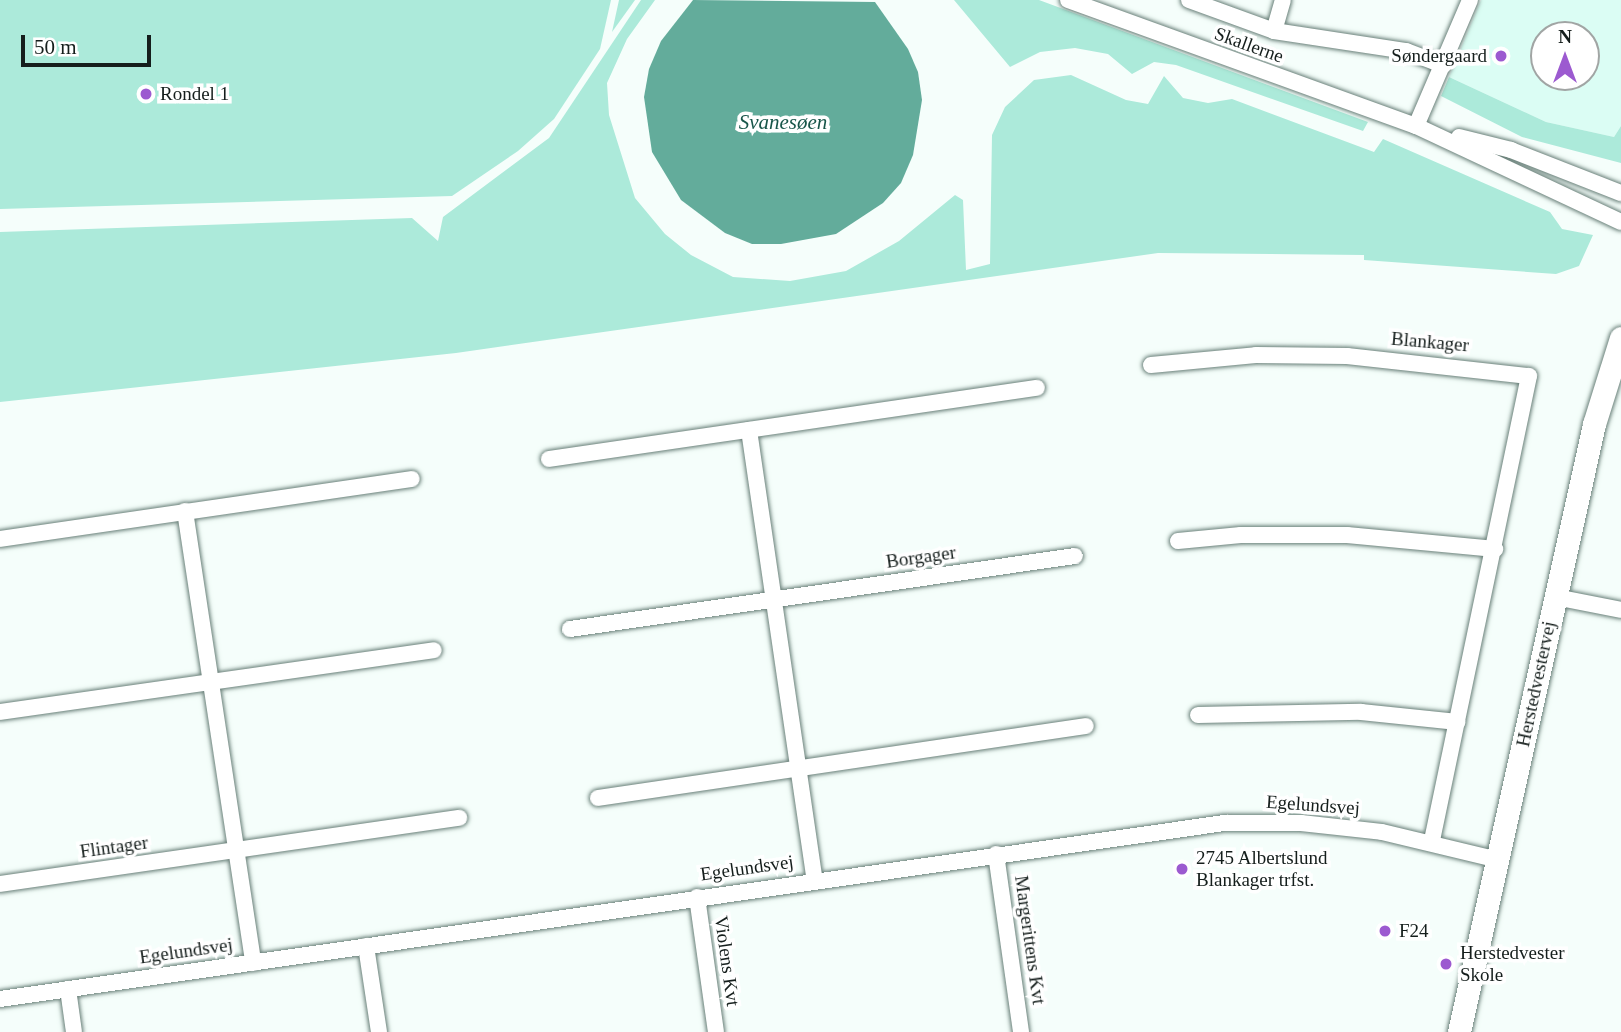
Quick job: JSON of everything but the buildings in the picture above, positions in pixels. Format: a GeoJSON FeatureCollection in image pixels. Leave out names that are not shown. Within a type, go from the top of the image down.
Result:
{"type":"FeatureCollection","features":[{"type":"Feature","properties":{"kind":"street","name":"Skallerne"},"geometry":{"type":"LineString","coordinates":[[1068,0],[1416,127],[1621,222]]}},
{"type":"Feature","properties":{"kind":"street"},"geometry":{"type":"LineString","coordinates":[[1189,0],[1273,31],[1406,51],[1443,65]]}},
{"type":"Feature","properties":{"kind":"street"},"geometry":{"type":"LineString","coordinates":[[1273,31],[1283,0]]}},
{"type":"Feature","properties":{"kind":"street"},"geometry":{"type":"LineString","coordinates":[[1416,127],[1470,0]]}},
{"type":"Feature","properties":{"kind":"street","name":"Skallerne"},"geometry":{"type":"LineString","coordinates":[[1416,127],[1511,150],[1621,193]]}},
{"type":"Feature","properties":{"kind":"street","name":"Herstedvestervej"},"geometry":{"type":"LineString","coordinates":[[1459,1032],[1594,424],[1621,338]]}},
{"type":"Feature","properties":{"kind":"street","name":"Blankager"},"geometry":{"type":"LineString","coordinates":[[1151,365],[1256,355],[1347,356],[1529,376],[1432,841]]}},
{"type":"Feature","properties":{"kind":"street"},"geometry":{"type":"LineString","coordinates":[[549,459],[1037,388]]}},
{"type":"Feature","properties":{"kind":"street"},"geometry":{"type":"LineString","coordinates":[[749,430],[815,880]]}},
{"type":"Feature","properties":{"kind":"street"},"geometry":{"type":"LineString","coordinates":[[0,539],[412,479]]}},
{"type":"Feature","properties":{"kind":"street"},"geometry":{"type":"LineString","coordinates":[[185,511],[233,850],[253,962]]}},
{"type":"Feature","properties":{"kind":"street"},"geometry":{"type":"LineString","coordinates":[[1178,541],[1347,535],[1494,549]]}},
{"type":"Feature","properties":{"kind":"street","name":"Borgager"},"geometry":{"type":"LineString","coordinates":[[570,629],[1075,556]]}},
{"type":"Feature","properties":{"kind":"street"},"geometry":{"type":"LineString","coordinates":[[1555,597],[1621,610]]}},
{"type":"Feature","properties":{"kind":"street"},"geometry":{"type":"LineString","coordinates":[[0,712],[434,650]]}},
{"type":"Feature","properties":{"kind":"street"},"geometry":{"type":"LineString","coordinates":[[1198,715],[1361,712],[1457,722]]}},
{"type":"Feature","properties":{"kind":"street"},"geometry":{"type":"LineString","coordinates":[[598,798],[1086,726]]}},
{"type":"Feature","properties":{"kind":"street","name":"Flintager"},"geometry":{"type":"LineString","coordinates":[[0,884],[459,818]]}},
{"type":"Feature","properties":{"kind":"street","name":"Egelundsvej"},"geometry":{"type":"LineString","coordinates":[[0,999],[1226,822],[1341,826],[1432,841],[1499,860]]}},
{"type":"Feature","properties":{"kind":"street","name":"Margerittens Kvt"},"geometry":{"type":"LineString","coordinates":[[996,854],[1021,1032]]}},
{"type":"Feature","properties":{"kind":"street","name":"Violens Kvt"},"geometry":{"type":"LineString","coordinates":[[697,897],[716,1032]]}},
{"type":"Feature","properties":{"kind":"street"},"geometry":{"type":"LineString","coordinates":[[366,946],[379,1032]]}},
{"type":"Feature","properties":{"kind":"street"},"geometry":{"type":"LineString","coordinates":[[68,989],[74,1032]]}},
{"type":"Feature","properties":{"kind":"shaded area"},"geometry":{"type":"Polygon","coordinates":[[[0,0],[611,0],[600,49],[554,119],[518,151],[452,196],[0,209],[0,0]]]}},
{"type":"Feature","properties":{"kind":"shaded area"},"geometry":{"type":"Polygon","coordinates":[[[619,0],[635,0],[612,32],[619,0]]]}},
{"type":"Feature","properties":{"kind":"shaded area"},"geometry":{"type":"Polygon","coordinates":[[[641,0],[655,0],[627,39],[607,83],[609,115],[635,198],[665,234],[691,255],[733,277],[790,281],[846,271],[899,241],[955,195],[963,200],[966,270],[990,264],[992,135],[1005,107],[1034,80],[1071,75],[1126,100],[1148,104],[1164,76],[1183,98],[1208,103],[1232,99],[1374,152],[1383,139],[1550,212],[1562,229],[1593,235],[1579,266],[1556,274],[1364,260],[1364,255],[1158,253],[456,353],[0,402],[0,232],[412,218],[438,241],[443,217],[549,138],[641,0]]]}},
{"type":"Feature","properties":{"kind":"shaded area"},"geometry":{"type":"Polygon","coordinates":[[[954,0],[1039,0],[1368,122],[1363,131],[1176,65],[1154,62],[1132,74],[1108,54],[1075,48],[1040,52],[1010,67],[954,0]]]}},
{"type":"Feature","properties":{"kind":"shaded area","name":"Søndergaard"},"geometry":{"type":"Polygon","coordinates":[[[1481,0],[1621,0],[1621,126],[1614,137],[1546,122],[1449,77],[1481,0]]]}},
{"type":"Feature","properties":{"kind":"shaded area"},"geometry":{"type":"Polygon","coordinates":[[[1449,77],[1546,122],[1614,137],[1621,126],[1621,163],[1522,137],[1441,96],[1449,77]]]}},
{"type":"Feature","properties":{"kind":"water","name":"Svanesøen"},"geometry":{"type":"Polygon","coordinates":[[[693,0],[875,2],[908,49],[918,72],[922,100],[913,155],[901,183],[883,203],[836,234],[781,244],[752,244],[725,233],[681,200],[652,152],[644,97],[649,69],[661,41],[693,0]]]}},
{"type":"Feature","properties":{"kind":"place","name":"Søndergaard"},"geometry":{"type":"Point","coordinates":[1501,56]}},
{"type":"Feature","properties":{"kind":"place","name":"Rondel 1"},"geometry":{"type":"Point","coordinates":[146,94]}},
{"type":"Feature","properties":{"kind":"place","name":"2745 Albertslund Blankager trfst."},"geometry":{"type":"Point","coordinates":[1182,869]}},
{"type":"Feature","properties":{"kind":"place","name":"F24"},"geometry":{"type":"Point","coordinates":[1385,931]}},
{"type":"Feature","properties":{"kind":"place","name":"Herstedvester Skole"},"geometry":{"type":"Point","coordinates":[1446,964]}}]}
